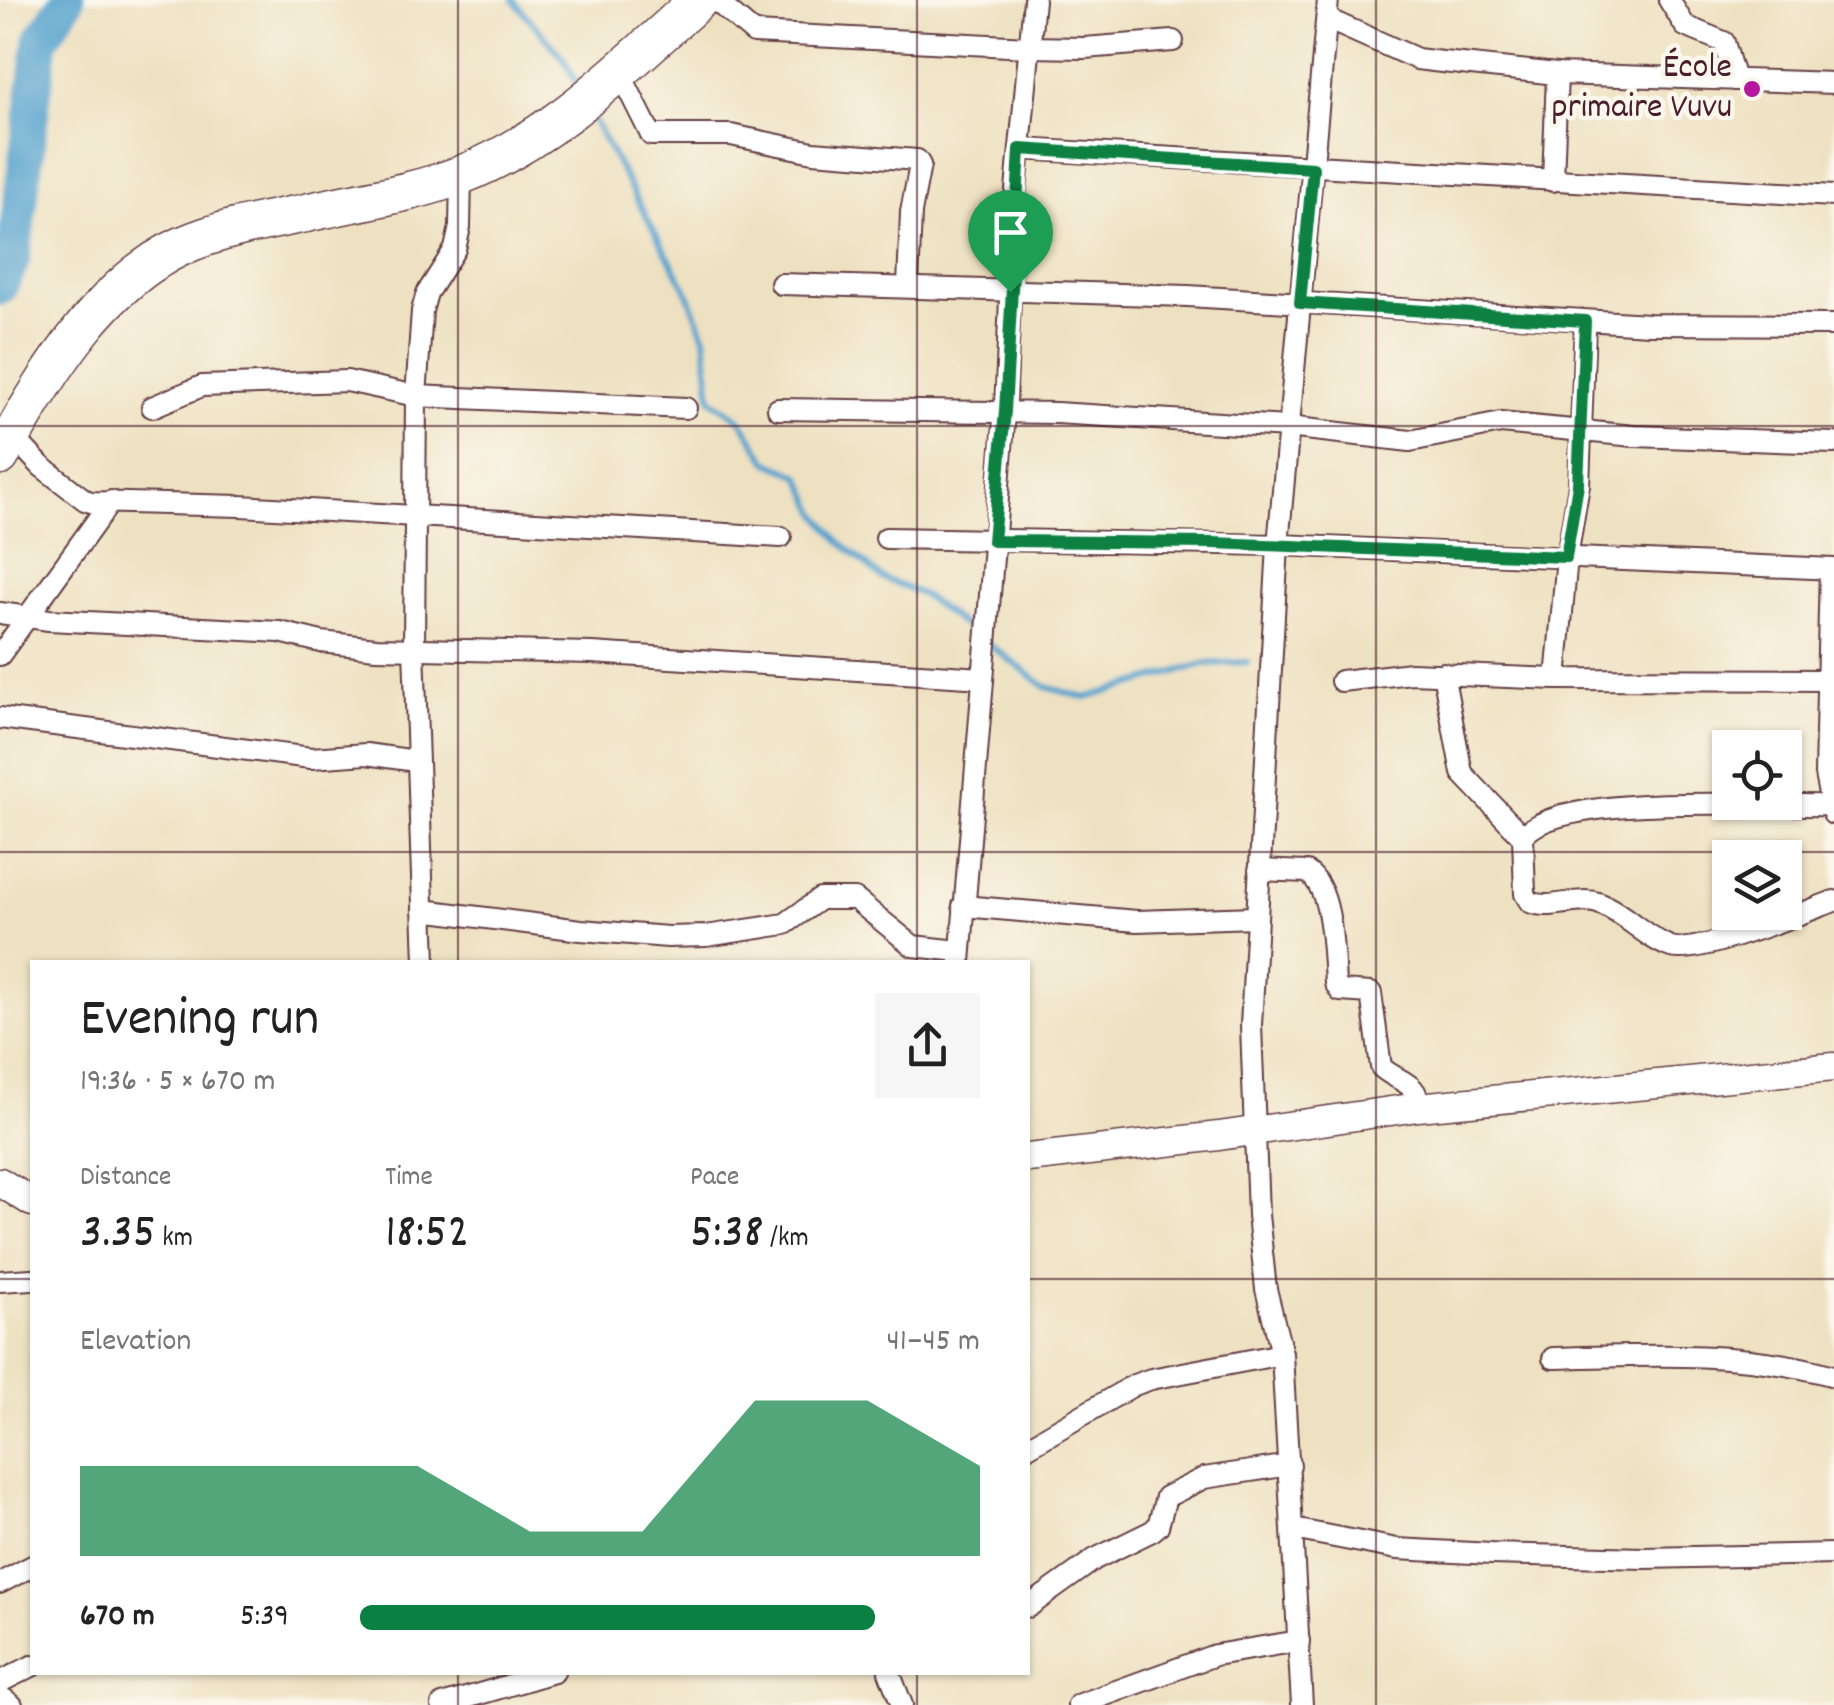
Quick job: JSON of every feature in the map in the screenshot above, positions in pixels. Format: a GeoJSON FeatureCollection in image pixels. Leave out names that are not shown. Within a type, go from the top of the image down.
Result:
{"type":"FeatureCollection","features":[{"type":"Feature","properties":{"kind":"highway"},"geometry":{"type":"LineString","coordinates":[[6,445],[47,379],[86,327],[120,288],[159,258],[184,245],[260,222],[461,175],[518,147],[596,89],[699,0]]}},
{"type":"Feature","properties":{"kind":"street"},"geometry":{"type":"LineString","coordinates":[[716,0],[754,33],[1030,47],[1084,48],[1174,41]]}},
{"type":"Feature","properties":{"kind":"street"},"geometry":{"type":"LineString","coordinates":[[423,910],[668,938],[785,924],[820,899],[854,900],[913,946],[959,956],[1005,411],[1020,149],[1034,0]]}},
{"type":"Feature","properties":{"kind":"street"},"geometry":{"type":"LineString","coordinates":[[1670,0],[1685,26],[1724,42],[1735,80]]}},
{"type":"Feature","properties":{"kind":"street"},"geometry":{"type":"LineString","coordinates":[[1302,1705],[1282,1354],[1266,1289],[1250,1025],[1278,545],[1327,9],[1417,58],[1557,74],[1834,83]]}},
{"type":"Feature","properties":{"kind":"street"},"geometry":{"type":"LineString","coordinates":[[1554,180],[1557,74]]}},
{"type":"Feature","properties":{"kind":"street"},"geometry":{"type":"LineString","coordinates":[[596,89],[651,135],[731,135],[813,152],[916,160],[920,164],[912,205],[908,286]]}},
{"type":"Feature","properties":{"kind":"street"},"geometry":{"type":"LineString","coordinates":[[1020,149],[1834,196]]}},
{"type":"Feature","properties":{"kind":"street"},"geometry":{"type":"LineString","coordinates":[[426,960],[414,648],[416,396],[422,311],[427,293],[455,248],[460,227],[461,175]]}},
{"type":"Feature","properties":{"kind":"street"},"geometry":{"type":"LineString","coordinates":[[780,284],[1300,303],[1703,326],[1834,325]]}},
{"type":"Feature","properties":{"kind":"street"},"geometry":{"type":"LineString","coordinates":[[1556,679],[1566,557],[1578,485],[1585,321]]}},
{"type":"Feature","properties":{"kind":"street"},"geometry":{"type":"LineString","coordinates":[[152,407],[191,388],[347,380],[416,396],[686,408]]}},
{"type":"Feature","properties":{"kind":"street"},"geometry":{"type":"LineString","coordinates":[[778,409],[1005,411],[1288,427],[1410,440],[1500,423],[1582,432],[1834,443]]}},
{"type":"Feature","properties":{"kind":"street"},"geometry":{"type":"LineString","coordinates":[[6,445],[85,500],[781,536]]}},
{"type":"Feature","properties":{"kind":"street"},"geometry":{"type":"LineString","coordinates":[[0,655],[111,501]]}},
{"type":"Feature","properties":{"kind":"street"},"geometry":{"type":"LineString","coordinates":[[886,538],[1278,545],[1832,569],[1825,774],[1832,811],[1612,806],[1533,825],[1523,837]]}},
{"type":"Feature","properties":{"kind":"street"},"geometry":{"type":"LineString","coordinates":[[0,612],[25,617],[280,632],[337,644],[612,654],[982,678]]}},
{"type":"Feature","properties":{"kind":"street"},"geometry":{"type":"LineString","coordinates":[[1341,681],[1379,674],[1442,673],[1556,679],[1828,680]]}},
{"type":"Feature","properties":{"kind":"street"},"geometry":{"type":"LineString","coordinates":[[1442,673],[1462,772],[1523,837],[1526,894],[1530,902],[1541,905],[1593,901],[1670,947],[1683,949],[1728,938],[1834,901]]}},
{"type":"Feature","properties":{"kind":"street"},"geometry":{"type":"LineString","coordinates":[[0,718],[312,758],[366,754],[416,761]]}},
{"type":"Feature","properties":{"kind":"street"},"geometry":{"type":"LineString","coordinates":[[1259,870],[1307,872],[1314,876],[1330,920],[1335,984],[1340,990],[1371,993],[1381,1067],[1415,1088],[1419,1094],[1418,1107]]}},
{"type":"Feature","properties":{"kind":"street"},"geometry":{"type":"LineString","coordinates":[[963,906],[1137,921],[1256,917]]}},
{"type":"Feature","properties":{"kind":"street"},"geometry":{"type":"LineString","coordinates":[[1030,1158],[1418,1107],[1834,1067]]}},
{"type":"Feature","properties":{"kind":"street"},"geometry":{"type":"LineString","coordinates":[[0,1182],[30,1201]]}},
{"type":"Feature","properties":{"kind":"street"},"geometry":{"type":"LineString","coordinates":[[0,1281],[30,1279]]}},
{"type":"Feature","properties":{"kind":"street"},"geometry":{"type":"LineString","coordinates":[[1030,1446],[1150,1378],[1282,1354]]}},
{"type":"Feature","properties":{"kind":"street"},"geometry":{"type":"LineString","coordinates":[[1553,1358],[1676,1354],[1793,1364],[1834,1376]]}},
{"type":"Feature","properties":{"kind":"street"},"geometry":{"type":"LineString","coordinates":[[1030,1607],[1095,1559],[1152,1531],[1158,1526],[1166,1497],[1204,1478],[1290,1464]]}},
{"type":"Feature","properties":{"kind":"street"},"geometry":{"type":"LineString","coordinates":[[1293,1529],[1397,1549],[1473,1553],[1644,1558],[1834,1554]]}},
{"type":"Feature","properties":{"kind":"street"},"geometry":{"type":"LineString","coordinates":[[0,1584],[30,1567]]}},
{"type":"Feature","properties":{"kind":"street"},"geometry":{"type":"LineString","coordinates":[[1078,1705],[1215,1655],[1300,1641]]}},
{"type":"Feature","properties":{"kind":"street"},"geometry":{"type":"LineString","coordinates":[[0,1682],[30,1667]]}},
{"type":"Feature","properties":{"kind":"street"},"geometry":{"type":"LineString","coordinates":[[442,1705],[544,1675]]}},
{"type":"Feature","properties":{"kind":"street"},"geometry":{"type":"LineString","coordinates":[[890,1675],[902,1705]]}},
{"type":"Feature","properties":{"kind":"street"},"geometry":{"type":"LineString","coordinates":[[0,1696],[12,1705]]}},
{"type":"Feature","properties":{"kind":"waterway"},"geometry":{"type":"LineString","coordinates":[[0,287],[13,259],[41,40],[67,0]]}},
{"type":"Feature","properties":{"kind":"waterway"},"geometry":{"type":"LineString","coordinates":[[513,0],[565,60],[579,89]]}},
{"type":"Feature","properties":{"kind":"waterway"},"geometry":{"type":"LineString","coordinates":[[590,114],[687,291],[705,337],[711,399],[740,419],[767,461],[800,476],[818,514],[839,541],[882,578],[921,594],[1046,687],[1086,698],[1203,664],[1247,662]]}},
{"type":"Feature","properties":{"kind":"place","name":"École primaire Vuvu"},"geometry":{"type":"Point","coordinates":[1752,89]}},
{"type":"Feature","properties":{"kind":"route"},"geometry":{"type":"LineString","coordinates":[[1020,149],[1313,168],[1300,303],[1585,321],[1578,485],[1566,557],[1213,543],[993,541],[1005,411],[1010,292],[1020,149]]}}]}
